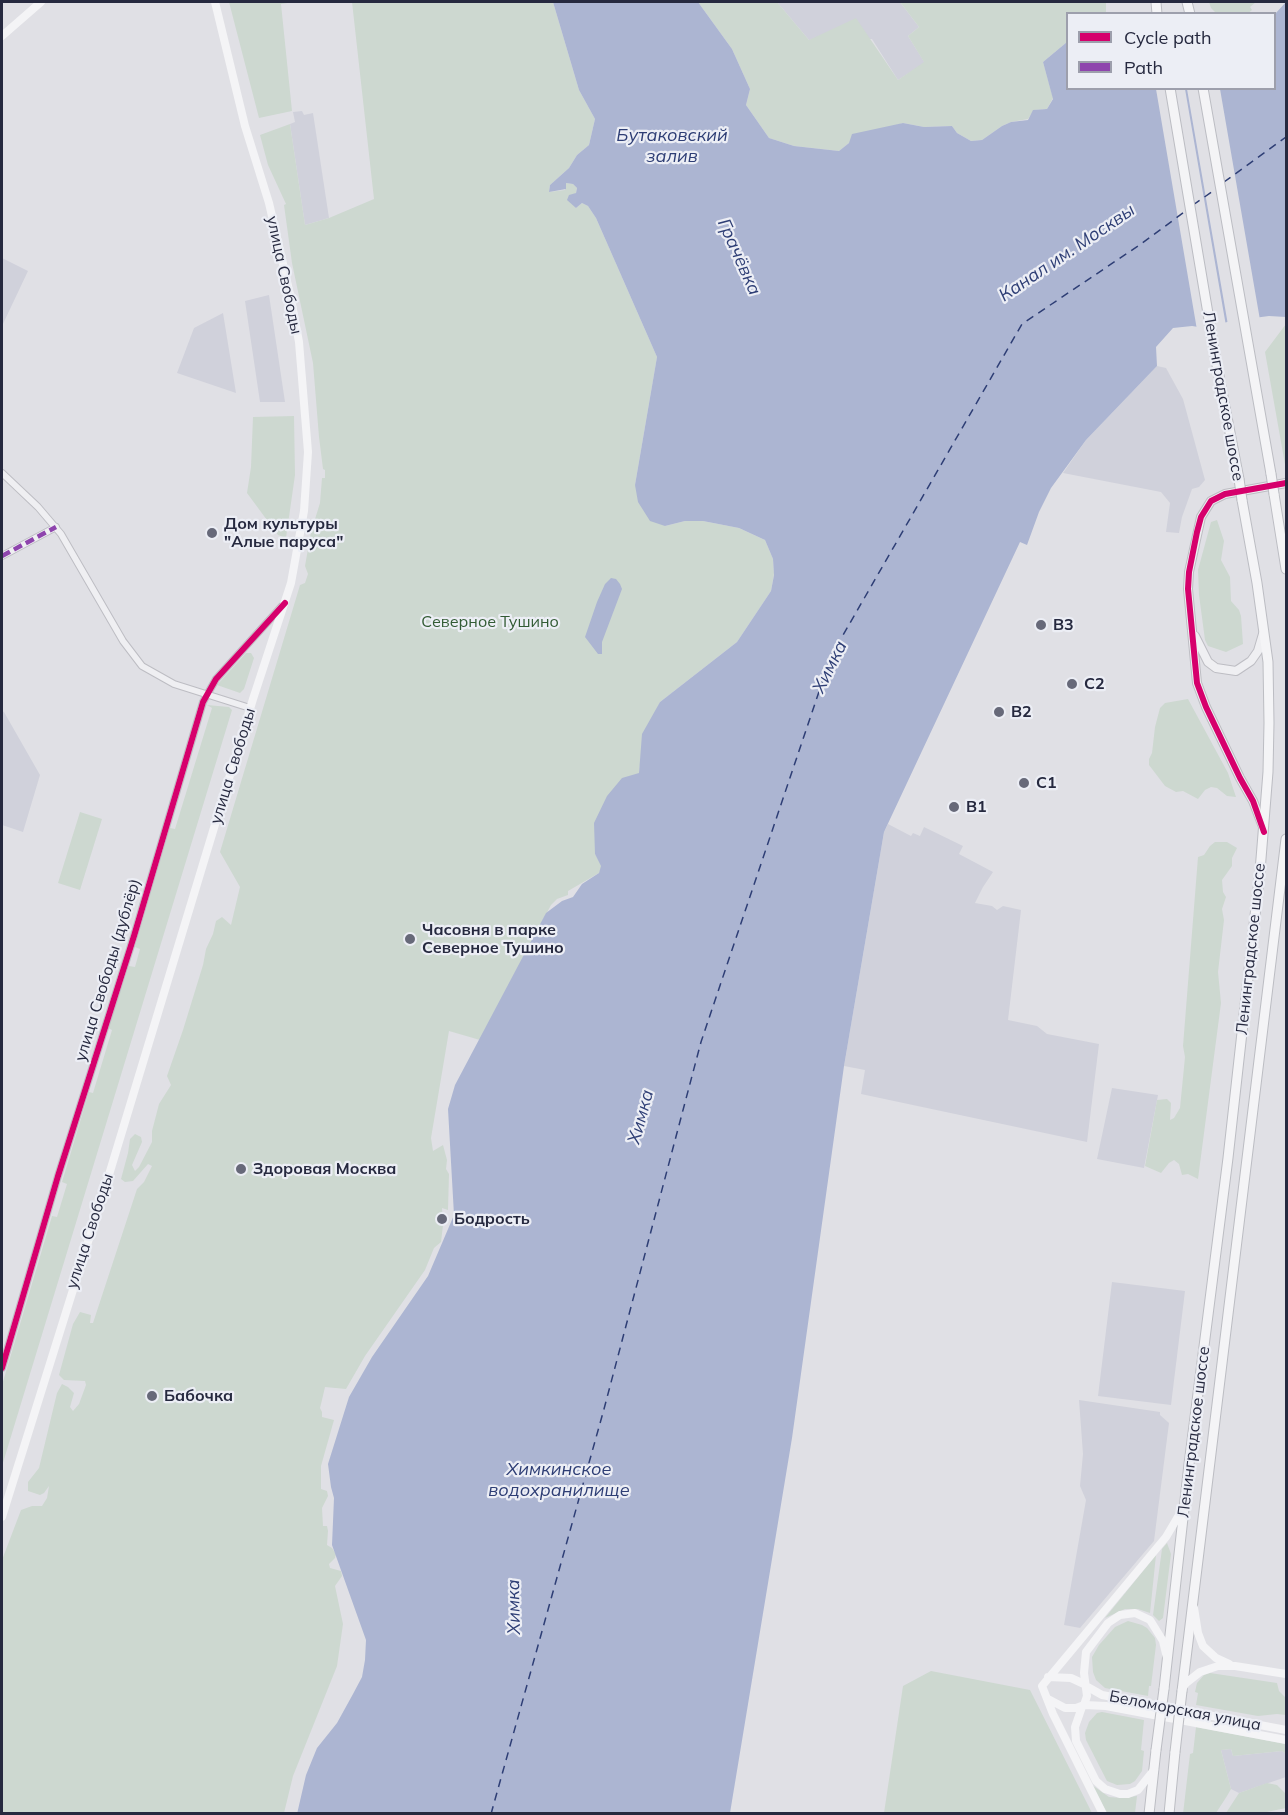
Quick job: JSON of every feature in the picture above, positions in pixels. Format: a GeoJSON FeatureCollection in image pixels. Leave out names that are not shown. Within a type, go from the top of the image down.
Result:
{"type":"FeatureCollection","features":[{"type":"Feature","properties":{"kind":"main road"},"geometry":{"type":"LineString","coordinates":[[2,36],[41,2]]}},
{"type":"Feature","properties":{"kind":"main road","name":"улица Свободы"},"geometry":{"type":"LineString","coordinates":[[2,1517],[108,1178],[250,708],[285,603],[299,545],[308,478],[306,413],[299,342],[271,214],[243,116],[215,2]]}},
{"type":"Feature","properties":{"kind":"main road","name":"Ленинградское шоссе"},"geometry":{"type":"LineString","coordinates":[[1149,1814],[1227,1169],[1264,832],[1269,723],[1268,662],[1264,628],[1170,90]]}},
{"type":"Feature","properties":{"kind":"main road","name":"Ленинградское шоссе"},"geometry":{"type":"LineString","coordinates":[[1203,90],[1287,568]]}},
{"type":"Feature","properties":{"kind":"main road","name":"Ленинградское шоссе"},"geometry":{"type":"LineString","coordinates":[[1169,1813],[1192,1601],[1287,839]]}},
{"type":"Feature","properties":{"kind":"main road"},"geometry":{"type":"LineString","coordinates":[[1103,1814],[1053,1714],[1042,1686],[1166,1537],[1185,1502]]}},
{"type":"Feature","properties":{"kind":"main road"},"geometry":{"type":"LineString","coordinates":[[1192,1601],[1203,1646],[1216,1658],[1235,1666]]}},
{"type":"Feature","properties":{"kind":"main road"},"geometry":{"type":"LineString","coordinates":[[1154,1770],[1138,1790],[1128,1794],[1105,1789],[1096,1781],[1076,1741],[1075,1726],[1087,1696],[1083,1663],[1086,1652],[1108,1623],[1120,1615],[1135,1613],[1150,1620],[1162,1641],[1167,1658]]}},
{"type":"Feature","properties":{"kind":"main road"},"geometry":{"type":"LineString","coordinates":[[1182,1690],[1186,1683],[1200,1672],[1218,1666],[1235,1666],[1287,1674]]}},
{"type":"Feature","properties":{"kind":"main road"},"geometry":{"type":"LineString","coordinates":[[1048,1678],[1071,1678],[1085,1685]]}},
{"type":"Feature","properties":{"kind":"main road","name":"Беломорская улица"},"geometry":{"type":"LineString","coordinates":[[1085,1685],[1102,1695],[1287,1731]]}},
{"type":"Feature","properties":{"kind":"main road"},"geometry":{"type":"LineString","coordinates":[[1047,1699],[1065,1708],[1083,1706]]}},
{"type":"Feature","properties":{"kind":"main road","name":"Беломорская улица"},"geometry":{"type":"LineString","coordinates":[[1083,1706],[1106,1706],[1287,1740]]}},
{"type":"Feature","properties":{"kind":"street"},"geometry":{"type":"LineString","coordinates":[[2,473],[56,527],[136,661],[159,677],[207,696],[250,708]]}},
{"type":"Feature","properties":{"kind":"street"},"geometry":{"type":"LineString","coordinates":[[1264,832],[1253,801],[1237,772],[1197,683],[1188,590],[1189,572],[1197,532],[1205,508],[1218,496],[1287,483]]}},
{"type":"Feature","properties":{"kind":"street"},"geometry":{"type":"LineString","coordinates":[[2,556],[56,527]]}},
{"type":"Feature","properties":{"kind":"street","name":"улица Свободы (дублёр)"},"geometry":{"type":"LineString","coordinates":[[2,1368],[58,1176],[134,936],[203,702],[216,679],[285,603]]}},
{"type":"Feature","properties":{"kind":"street"},"geometry":{"type":"LineString","coordinates":[[1192,629],[1208,662],[1216,668],[1236,671],[1251,661],[1258,651],[1264,628]]}},
{"type":"Feature","properties":{"kind":"street"},"geometry":{"type":"LineString","coordinates":[[1279,895],[1287,879]]}},
{"type":"Feature","properties":{"kind":"shaded area"},"geometry":{"type":"Polygon","coordinates":[[[777,2],[900,2],[919,27],[908,36],[925,63],[898,80],[872,39],[809,40],[777,2]]]}},
{"type":"Feature","properties":{"kind":"shaded area"},"geometry":{"type":"Polygon","coordinates":[[[302,111],[304,115],[313,113],[329,218],[305,225],[290,124],[295,122],[293,112],[302,111]]]}},
{"type":"Feature","properties":{"kind":"shaded area"},"geometry":{"type":"Polygon","coordinates":[[[2,258],[28,271],[2,326],[2,258]]]}},
{"type":"Feature","properties":{"kind":"shaded area"},"geometry":{"type":"Polygon","coordinates":[[[269,295],[285,402],[260,402],[245,301],[269,295]]]}},
{"type":"Feature","properties":{"kind":"shaded area"},"geometry":{"type":"Polygon","coordinates":[[[223,313],[236,393],[177,373],[194,328],[223,313]]]}},
{"type":"Feature","properties":{"kind":"shaded area"},"geometry":{"type":"Polygon","coordinates":[[[1157,366],[1166,368],[1183,399],[1205,480],[1199,487],[1192,489],[1179,533],[1166,532],[1170,503],[1161,492],[1063,473],[1086,440],[1157,366]]]}},
{"type":"Feature","properties":{"kind":"shaded area"},"geometry":{"type":"Polygon","coordinates":[[[2,711],[40,775],[23,832],[2,825],[2,711]]]}},
{"type":"Feature","properties":{"kind":"shaded area"},"geometry":{"type":"Polygon","coordinates":[[[888,824],[911,836],[913,833],[920,836],[924,827],[963,846],[959,854],[993,872],[975,903],[992,906],[997,910],[1003,906],[1021,910],[1008,1020],[1037,1026],[1047,1034],[1099,1044],[1087,1142],[861,1094],[865,1070],[844,1066],[884,832],[888,824]]]}},
{"type":"Feature","properties":{"kind":"shaded area"},"geometry":{"type":"Polygon","coordinates":[[[1112,1088],[1158,1095],[1144,1168],[1097,1159],[1112,1088]]]}},
{"type":"Feature","properties":{"kind":"shaded area"},"geometry":{"type":"Polygon","coordinates":[[[1112,1282],[1185,1291],[1171,1405],[1098,1396],[1112,1282]]]}},
{"type":"Feature","properties":{"kind":"shaded area"},"geometry":{"type":"Polygon","coordinates":[[[1079,1400],[1160,1412],[1160,1415],[1169,1423],[1154,1541],[1080,1628],[1064,1625],[1086,1500],[1080,1486],[1083,1454],[1079,1400]]]}},
{"type":"Feature","properties":{"kind":"shaded area"},"geometry":{"type":"Polygon","coordinates":[[[1231,1749],[1233,1756],[1282,1751],[1286,1754],[1286,1777],[1239,1793],[1231,1789],[1221,1750],[1231,1749]]]}},
{"type":"Feature","properties":{"kind":"green space"},"geometry":{"type":"Polygon","coordinates":[[[229,2],[294,2],[281,4],[292,111],[259,118],[229,2]]]}},
{"type":"Feature","properties":{"kind":"green space","name":"Северное Тушино"},"geometry":{"type":"Polygon","coordinates":[[[352,2],[553,2],[579,90],[595,119],[589,145],[550,185],[549,192],[565,190],[566,183],[573,184],[577,188],[573,195],[576,208],[582,203],[588,206],[596,218],[657,357],[635,485],[665,526],[685,521],[703,521],[739,528],[765,540],[773,559],[774,574],[771,591],[737,642],[660,702],[641,757],[639,773],[595,854],[602,866],[599,873],[568,891],[568,895],[557,899],[551,905],[480,1040],[449,1031],[431,1138],[433,1151],[443,1145],[447,1160],[446,1169],[449,1174],[448,1210],[442,1208],[441,1242],[434,1248],[425,1270],[365,1356],[346,1389],[325,1387],[320,1408],[322,1417],[334,1420],[321,1466],[321,1489],[327,1491],[328,1496],[322,1508],[323,1526],[327,1526],[328,1531],[327,1545],[336,1554],[329,1564],[330,1568],[341,1571],[342,1576],[335,1586],[343,1624],[337,1666],[293,1776],[284,1813],[2,1813],[2,1560],[21,1510],[32,1506],[42,1506],[47,1498],[49,1486],[40,1495],[28,1491],[28,1482],[39,1468],[57,1393],[62,1384],[74,1393],[70,1407],[73,1411],[79,1404],[86,1385],[85,1381],[64,1380],[59,1375],[73,1324],[80,1312],[91,1315],[90,1323],[93,1323],[137,1189],[144,1182],[152,1166],[148,1164],[133,1181],[125,1182],[121,1179],[130,1139],[135,1134],[141,1137],[142,1142],[132,1165],[135,1171],[152,1142],[152,1131],[159,1104],[171,1085],[167,1076],[216,921],[222,917],[231,925],[240,887],[220,852],[300,585],[305,583],[308,574],[305,566],[311,532],[320,503],[325,470],[319,437],[313,363],[292,263],[284,205],[286,204],[268,165],[260,135],[290,124],[305,225],[329,218],[374,199],[352,2]]]}},
{"type":"Feature","properties":{"kind":"green space"},"geometry":{"type":"Polygon","coordinates":[[[698,2],[777,2],[809,40],[856,18],[898,80],[924,62],[908,36],[919,27],[900,2],[1106,2],[1106,12],[1066,12],[1066,43],[1043,62],[1053,98],[1047,109],[1034,110],[1028,119],[1002,126],[982,140],[971,141],[957,133],[952,126],[924,127],[903,123],[849,143],[839,151],[794,146],[769,138],[746,105],[750,89],[732,49],[698,2]]]}},
{"type":"Feature","properties":{"kind":"green space"},"geometry":{"type":"Polygon","coordinates":[[[1209,2],[1256,2],[1250,7],[1252,10],[1250,12],[1215,12],[1209,2]]]}},
{"type":"Feature","properties":{"kind":"green space"},"geometry":{"type":"Polygon","coordinates":[[[1286,324],[1286,470],[1265,352],[1286,324]]]}},
{"type":"Feature","properties":{"kind":"green space"},"geometry":{"type":"Polygon","coordinates":[[[294,416],[295,475],[286,538],[278,535],[247,493],[251,467],[253,417],[294,416]]]}},
{"type":"Feature","properties":{"kind":"green space"},"geometry":{"type":"Polygon","coordinates":[[[1217,520],[1224,541],[1221,560],[1230,577],[1231,601],[1241,616],[1243,644],[1226,652],[1208,646],[1205,640],[1199,595],[1198,570],[1211,522],[1217,520]]]}},
{"type":"Feature","properties":{"kind":"green space"},"geometry":{"type":"Polygon","coordinates":[[[246,653],[251,653],[254,658],[244,689],[240,693],[217,685],[246,653]]]}},
{"type":"Feature","properties":{"kind":"green space"},"geometry":{"type":"Polygon","coordinates":[[[1188,699],[1228,773],[1236,797],[1227,796],[1217,788],[1211,787],[1205,790],[1198,799],[1183,791],[1176,792],[1165,786],[1149,765],[1160,708],[1165,703],[1188,699]]]}},
{"type":"Feature","properties":{"kind":"green space"},"geometry":{"type":"Polygon","coordinates":[[[207,705],[229,707],[232,710],[2,1466],[2,1385],[52,1216],[57,1217],[67,1184],[62,1182],[89,1092],[93,1093],[112,1030],[108,1028],[129,966],[135,967],[140,949],[135,947],[170,828],[175,829],[212,708],[207,705]]]}},
{"type":"Feature","properties":{"kind":"green space"},"geometry":{"type":"Polygon","coordinates":[[[80,812],[102,819],[80,890],[58,883],[80,812]]]}},
{"type":"Feature","properties":{"kind":"green space"},"geometry":{"type":"Polygon","coordinates":[[[1215,842],[1227,842],[1237,848],[1232,858],[1232,866],[1222,880],[1226,897],[1222,909],[1224,920],[1218,972],[1221,1003],[1198,1179],[1188,1174],[1182,1175],[1179,1164],[1174,1160],[1161,1173],[1145,1166],[1157,1100],[1167,1099],[1171,1103],[1170,1120],[1180,1108],[1198,857],[1204,855],[1215,842]]]}},
{"type":"Feature","properties":{"kind":"green space"},"geometry":{"type":"Polygon","coordinates":[[[1167,1543],[1171,1554],[1163,1618],[1159,1621],[1153,1615],[1162,1549],[1167,1543]]]}},
{"type":"Feature","properties":{"kind":"green space"},"geometry":{"type":"Polygon","coordinates":[[[1156,1555],[1150,1613],[1138,1609],[1125,1609],[1105,1618],[1156,1555]]]}},
{"type":"Feature","properties":{"kind":"green space"},"geometry":{"type":"Polygon","coordinates":[[[1128,1621],[1147,1628],[1155,1638],[1156,1645],[1148,1696],[1105,1688],[1096,1680],[1093,1672],[1092,1657],[1099,1645],[1115,1627],[1128,1621]]]}},
{"type":"Feature","properties":{"kind":"green space"},"geometry":{"type":"Polygon","coordinates":[[[931,1671],[1030,1690],[1092,1813],[884,1813],[903,1686],[931,1671]]]}},
{"type":"Feature","properties":{"kind":"green space"},"geometry":{"type":"Polygon","coordinates":[[[1210,1673],[1277,1683],[1279,1691],[1286,1698],[1286,1715],[1258,1716],[1196,1705],[1197,1683],[1204,1675],[1210,1673]]]}},
{"type":"Feature","properties":{"kind":"green space"},"geometry":{"type":"Polygon","coordinates":[[[1097,1713],[1144,1720],[1141,1750],[1144,1751],[1142,1771],[1130,1784],[1117,1785],[1107,1781],[1086,1740],[1085,1733],[1089,1722],[1097,1713]]]}},
{"type":"Feature","properties":{"kind":"green space"},"geometry":{"type":"Polygon","coordinates":[[[1196,1727],[1286,1744],[1286,1754],[1282,1751],[1233,1756],[1231,1749],[1221,1750],[1231,1789],[1227,1796],[1216,1813],[1183,1814],[1190,1754],[1193,1753],[1196,1727]]]}},
{"type":"Feature","properties":{"kind":"green space"},"geometry":{"type":"Polygon","coordinates":[[[1267,1783],[1277,1785],[1286,1794],[1286,1808],[1262,1813],[1226,1813],[1239,1793],[1267,1783]]]}},
{"type":"Feature","properties":{"kind":"green space"},"geometry":{"type":"Polygon","coordinates":[[[1092,1785],[1109,1797],[1137,1796],[1135,1813],[1107,1813],[1092,1785]]]}},
{"type":"Feature","properties":{"kind":"water","name":"Химкинское водохранилище"},"geometry":{"type":"Polygon","coordinates":[[[553,2],[698,2],[732,49],[750,89],[746,105],[769,138],[794,146],[839,151],[849,143],[852,134],[903,123],[924,127],[952,126],[957,133],[971,141],[982,140],[1011,122],[1028,120],[1033,110],[1047,109],[1053,99],[1043,62],[1066,43],[1066,90],[1276,90],[1276,13],[1286,2],[1286,317],[1269,316],[1231,321],[1205,328],[1192,326],[1173,328],[1156,347],[1157,366],[1086,440],[1051,488],[1027,545],[1020,542],[884,832],[844,1066],[792,1438],[730,1813],[297,1814],[306,1775],[317,1748],[337,1723],[353,1694],[362,1677],[365,1660],[366,1640],[332,1545],[334,1498],[328,1464],[349,1397],[372,1357],[428,1276],[454,1215],[448,1109],[455,1085],[546,913],[562,901],[573,897],[582,884],[599,873],[601,866],[595,854],[594,823],[607,796],[622,778],[639,773],[642,734],[660,702],[737,642],[771,591],[774,575],[773,559],[765,540],[739,528],[703,521],[685,521],[665,526],[650,521],[638,502],[635,485],[657,357],[596,218],[588,206],[582,203],[576,208],[567,200],[569,195],[576,193],[577,188],[573,184],[566,183],[566,189],[549,192],[550,185],[589,145],[595,119],[579,90],[553,2]]]}},
{"type":"Feature","properties":{"kind":"water"},"geometry":{"type":"Polygon","coordinates":[[[611,578],[616,579],[622,589],[602,642],[602,654],[598,654],[585,637],[597,602],[605,584],[611,578]]]}},
{"type":"Feature","properties":{"kind":"pier"},"geometry":{"type":"Polygon","coordinates":[[[1156,90],[1185,90],[1226,326],[1205,331],[1197,330],[1156,90]]]}},
{"type":"Feature","properties":{"kind":"pier"},"geometry":{"type":"Polygon","coordinates":[[[1187,90],[1220,90],[1260,320],[1228,325],[1187,90]]]}},
{"type":"Feature","properties":{"kind":"ferry route"},"geometry":{"type":"LineString","coordinates":[[1224,182],[1286,137]]}},
{"type":"Feature","properties":{"kind":"ferry route"},"geometry":{"type":"LineString","coordinates":[[1193,205],[1216,189]]}},
{"type":"Feature","properties":{"kind":"ferry route"},"geometry":{"type":"LineString","coordinates":[[491,1814],[604,1409],[701,1042],[831,656],[1022,324],[1141,244],[1187,210]]}},
{"type":"Feature","properties":{"kind":"marked path"},"geometry":{"type":"LineString","coordinates":[[2,556],[56,527]]}},
{"type":"Feature","properties":{"kind":"cycle path"},"geometry":{"type":"LineString","coordinates":[[1264,832],[1253,801],[1206,707],[1197,683],[1188,589],[1189,572],[1201,517],[1211,501],[1225,494],[1286,483]]}},
{"type":"Feature","properties":{"kind":"cycle path"},"geometry":{"type":"LineString","coordinates":[[2,1368],[58,1176],[134,936],[203,702],[216,679],[285,603]]}},
{"type":"Feature","properties":{"kind":"place","name":"Дом культуры \"Алые паруса\""},"geometry":{"type":"Point","coordinates":[212,533]}},
{"type":"Feature","properties":{"kind":"place","name":"B3"},"geometry":{"type":"Point","coordinates":[1041,625]}},
{"type":"Feature","properties":{"kind":"place","name":"C2"},"geometry":{"type":"Point","coordinates":[1072,684]}},
{"type":"Feature","properties":{"kind":"place","name":"B2"},"geometry":{"type":"Point","coordinates":[999,712]}},
{"type":"Feature","properties":{"kind":"place","name":"C1"},"geometry":{"type":"Point","coordinates":[1024,783]}},
{"type":"Feature","properties":{"kind":"place","name":"B1"},"geometry":{"type":"Point","coordinates":[954,807]}},
{"type":"Feature","properties":{"kind":"place","name":"Часовня в парке Северное Тушино"},"geometry":{"type":"Point","coordinates":[410,939]}},
{"type":"Feature","properties":{"kind":"place","name":"Здоровая Москва"},"geometry":{"type":"Point","coordinates":[241,1169]}},
{"type":"Feature","properties":{"kind":"place","name":"Бодрость"},"geometry":{"type":"Point","coordinates":[442,1219]}},
{"type":"Feature","properties":{"kind":"place","name":"Бабочка"},"geometry":{"type":"Point","coordinates":[152,1396]}},
{"type":"Feature","properties":{"kind":"water label","name":"Бутаковский залив"},"geometry":{"type":"Point","coordinates":[672,146]}},
{"type":"Feature","properties":{"kind":"water label","name":"Канал им. Москвы"},"geometry":{"type":"Point","coordinates":[1067,253]}},
{"type":"Feature","properties":{"kind":"water label","name":"Грачёвка"},"geometry":{"type":"Point","coordinates":[739,257]}},
{"type":"Feature","properties":{"kind":"water label","name":"Химка"},"geometry":{"type":"Point","coordinates":[830,667]}},
{"type":"Feature","properties":{"kind":"water label","name":"Химка"},"geometry":{"type":"Point","coordinates":[641,1117]}},
{"type":"Feature","properties":{"kind":"water label","name":"Химка"},"geometry":{"type":"Point","coordinates":[514,1607]}}]}
